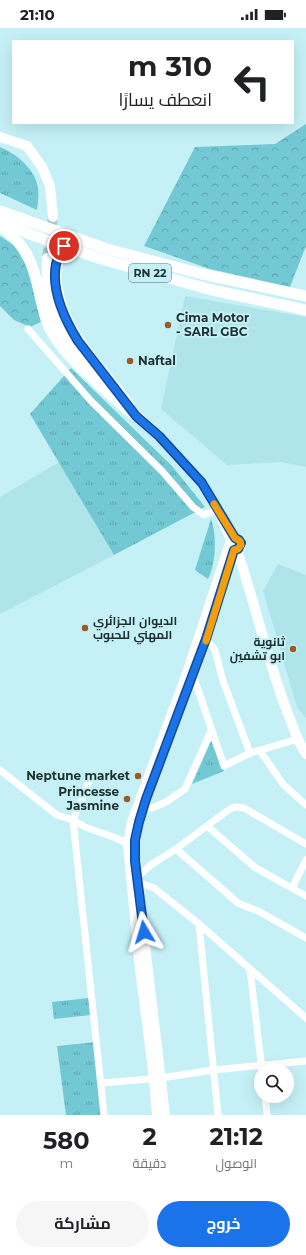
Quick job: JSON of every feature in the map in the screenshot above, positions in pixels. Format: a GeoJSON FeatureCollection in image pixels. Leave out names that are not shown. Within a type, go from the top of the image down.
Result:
{"type":"FeatureCollection","features":[{"type":"Feature","properties":{"kind":"main road"},"geometry":{"type":"LineString","coordinates":[[0,136],[27,146],[42,166],[50,186],[53,217]]}},
{"type":"Feature","properties":{"kind":"main road","name":"RN 22"},"geometry":{"type":"LineString","coordinates":[[0,211],[107,249],[202,274],[306,296]]}},
{"type":"Feature","properties":{"kind":"main road","name":"RN 22"},"geometry":{"type":"LineString","coordinates":[[0,218],[27,233],[98,258],[212,290],[306,310]]}},
{"type":"Feature","properties":{"kind":"main road"},"geometry":{"type":"LineString","coordinates":[[0,226],[17,241],[28,256],[34,272],[49,327],[59,343],[81,368],[121,405],[159,436],[202,483],[218,509],[246,574],[277,685],[298,739],[306,754]]}},
{"type":"Feature","properties":{"kind":"main road"},"geometry":{"type":"LineString","coordinates":[[64,246],[58,259],[56,280],[60,302],[67,322],[78,341],[136,416]]}},
{"type":"Feature","properties":{"kind":"main road"},"geometry":{"type":"LineString","coordinates":[[47,258],[48,291],[57,322],[66,338],[85,363],[136,416]]}},
{"type":"Feature","properties":{"kind":"main road"},"geometry":{"type":"LineString","coordinates":[[157,1115],[158,1078],[135,861],[135,840],[144,803],[194,675],[206,639],[233,545]]}},
{"type":"Feature","properties":{"kind":"main road"},"geometry":{"type":"LineString","coordinates":[[165,1115],[140,969],[128,844],[132,822],[233,545]]}},
{"type":"Feature","properties":{"kind":"street"},"geometry":{"type":"LineString","coordinates":[[28,329],[91,401],[162,471],[194,507],[204,515],[218,509]]}},
{"type":"Feature","properties":{"kind":"street"},"geometry":{"type":"LineString","coordinates":[[206,639],[215,650],[223,681],[250,753]]}},
{"type":"Feature","properties":{"kind":"street"},"geometry":{"type":"LineString","coordinates":[[194,675],[211,731],[224,766],[250,753],[298,739]]}},
{"type":"Feature","properties":{"kind":"street"},"geometry":{"type":"LineString","coordinates":[[144,803],[148,807],[152,808],[166,802],[185,789],[211,731]]}},
{"type":"Feature","properties":{"kind":"street"},"geometry":{"type":"LineString","coordinates":[[260,751],[283,784],[306,805]]}},
{"type":"Feature","properties":{"kind":"street"},"geometry":{"type":"LineString","coordinates":[[0,770],[57,815],[128,844]]}},
{"type":"Feature","properties":{"kind":"street"},"geometry":{"type":"LineString","coordinates":[[90,778],[72,820],[104,1115]]}},
{"type":"Feature","properties":{"kind":"street"},"geometry":{"type":"LineString","coordinates":[[306,844],[241,807],[234,807],[230,808],[176,849],[152,864],[138,879],[154,888],[199,924],[306,1018],[306,1023]]}},
{"type":"Feature","properties":{"kind":"street"},"geometry":{"type":"LineString","coordinates":[[207,826],[256,868],[306,896]]}},
{"type":"Feature","properties":{"kind":"street"},"geometry":{"type":"LineString","coordinates":[[176,849],[238,903],[260,912],[306,938]]}},
{"type":"Feature","properties":{"kind":"street"},"geometry":{"type":"LineString","coordinates":[[292,888],[306,860]]}},
{"type":"Feature","properties":{"kind":"street"},"geometry":{"type":"LineString","coordinates":[[135,861],[152,864]]}},
{"type":"Feature","properties":{"kind":"street"},"geometry":{"type":"LineString","coordinates":[[199,924],[218,1115]]}},
{"type":"Feature","properties":{"kind":"street"},"geometry":{"type":"LineString","coordinates":[[250,969],[260,1063]]}},
{"type":"Feature","properties":{"kind":"street"},"geometry":{"type":"LineString","coordinates":[[293,1063],[306,1061]]}},
{"type":"Feature","properties":{"kind":"street"},"geometry":{"type":"LineString","coordinates":[[100,1083],[158,1078],[213,1070],[254,1068]]}},
{"type":"Feature","properties":{"kind":"street"},"geometry":{"type":"LineString","coordinates":[[265,1103],[266,1115]]}},
{"type":"Feature","properties":{"kind":"shaded area"},"geometry":{"type":"Polygon","coordinates":[[[185,296],[306,317],[306,467],[281,462],[227,465],[161,409],[185,296]]]}},
{"type":"Feature","properties":{"kind":"shaded area"},"geometry":{"type":"Polygon","coordinates":[[[59,462],[114,555],[0,614],[0,497],[59,462]]]}},
{"type":"Feature","properties":{"kind":"shaded area","name":"ثانوية ابو تشفين"},"geometry":{"type":"Polygon","coordinates":[[[278,564],[306,575],[306,718],[297,707],[263,591],[278,564]]]}},
{"type":"Feature","properties":{"kind":"green space"},"geometry":{"type":"Polygon","coordinates":[[[306,124],[306,246],[290,287],[210,269],[144,246],[195,147],[275,144],[306,124]]]}},
{"type":"Feature","properties":{"kind":"green space"},"geometry":{"type":"Polygon","coordinates":[[[0,147],[19,158],[33,175],[38,188],[37,210],[0,193],[0,147]]]}},
{"type":"Feature","properties":{"kind":"green space"},"geometry":{"type":"Polygon","coordinates":[[[0,236],[15,246],[26,265],[41,322],[30,327],[14,320],[0,306],[0,236]]]}},
{"type":"Feature","properties":{"kind":"green space"},"geometry":{"type":"Polygon","coordinates":[[[71,368],[172,466],[205,507],[114,555],[30,414],[71,368]]]}},
{"type":"Feature","properties":{"kind":"green space"},"geometry":{"type":"Polygon","coordinates":[[[211,519],[215,549],[213,566],[208,579],[195,570],[211,519]]]}},
{"type":"Feature","properties":{"kind":"green space"},"geometry":{"type":"Polygon","coordinates":[[[211,741],[224,771],[192,784],[211,741]]]}},
{"type":"Feature","properties":{"kind":"green space"},"geometry":{"type":"Polygon","coordinates":[[[89,998],[91,1015],[54,1019],[52,1002],[89,998]]]}},
{"type":"Feature","properties":{"kind":"green space"},"geometry":{"type":"Polygon","coordinates":[[[96,1042],[103,1115],[66,1115],[57,1046],[96,1042]]]}},
{"type":"Feature","properties":{"kind":"tunnel"},"geometry":{"type":"LineString","coordinates":[[47,258],[53,217]]}},
{"type":"Feature","properties":{"kind":"slow traffic"},"geometry":{"type":"LineString","coordinates":[[206,641],[234,550],[237,550],[241,545],[240,541],[235,538],[214,504]]}},
{"type":"Feature","properties":{"kind":"place","name":"Cima Motor - SARL GBC"},"geometry":{"type":"Point","coordinates":[168,325]}},
{"type":"Feature","properties":{"kind":"place","name":"Naftal"},"geometry":{"type":"Point","coordinates":[130,361]}},
{"type":"Feature","properties":{"kind":"place","name":"الديوان الجزائري المهني للحبوب"},"geometry":{"type":"Point","coordinates":[85,628]}},
{"type":"Feature","properties":{"kind":"place","name":"ثانوية ابو تشفين"},"geometry":{"type":"Point","coordinates":[293,649]}},
{"type":"Feature","properties":{"kind":"place","name":"Neptune market"},"geometry":{"type":"Point","coordinates":[138,776]}},
{"type":"Feature","properties":{"kind":"place","name":"Princesse Jasmine"},"geometry":{"type":"Point","coordinates":[127,799]}},
{"type":"Feature","properties":{"kind":"route"},"geometry":{"type":"LineString","coordinates":[[64,246],[56,264],[56,280],[60,302],[67,322],[78,341],[126,401],[136,416],[159,436],[202,483],[235,538],[241,543],[237,550],[234,550],[194,675],[146,799],[139,822],[135,840],[135,861],[144,932]]}}]}
